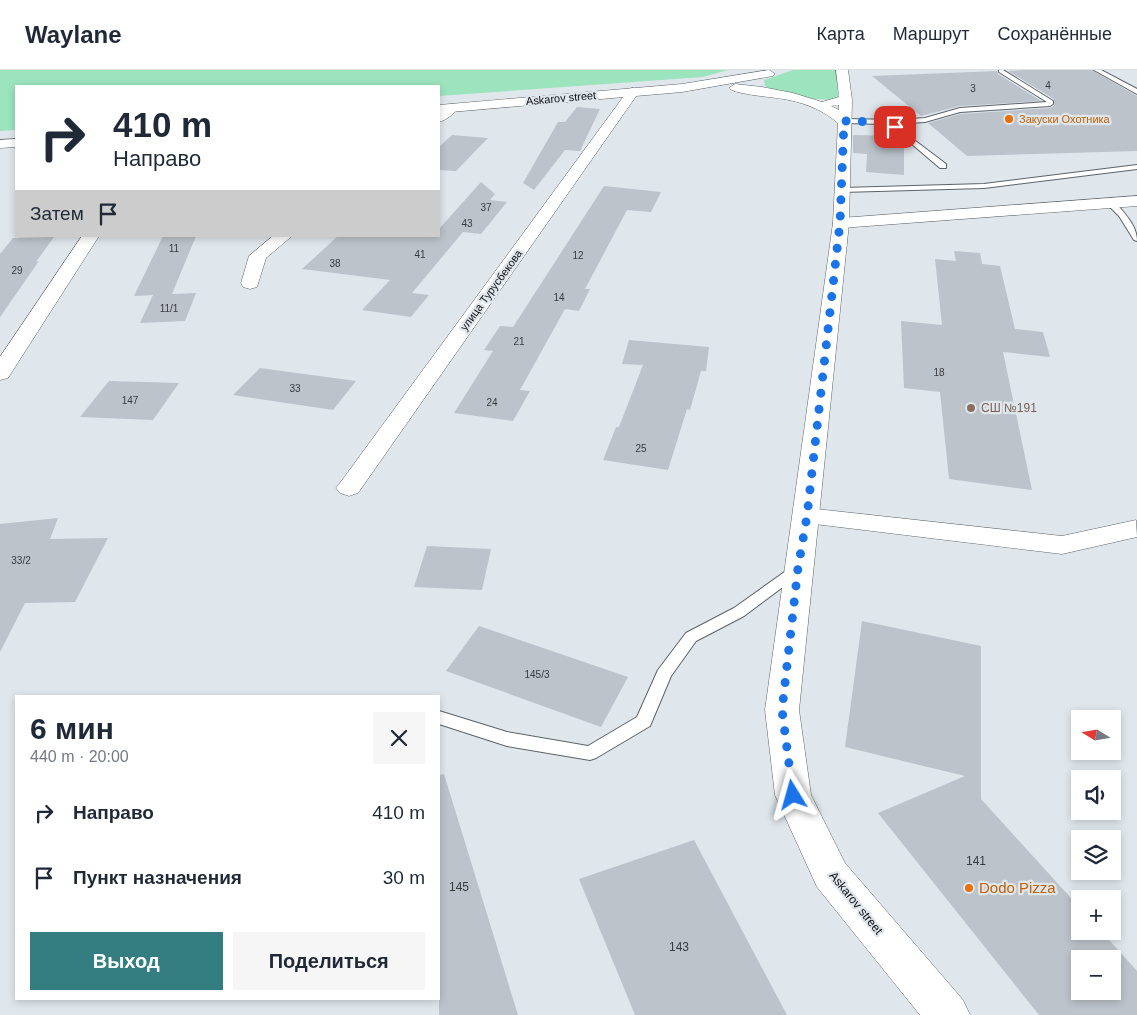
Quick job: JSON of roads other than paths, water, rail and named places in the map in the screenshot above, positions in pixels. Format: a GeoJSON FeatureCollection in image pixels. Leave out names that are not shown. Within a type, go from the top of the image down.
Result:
{"type":"FeatureCollection","features":[{"type":"Feature","properties":{"kind":"street"},"geometry":{"type":"LineString","coordinates":[[682,88],[784,70]]}},
{"type":"Feature","properties":{"kind":"street","name":"Askarov street"},"geometry":{"type":"LineString","coordinates":[[842,70],[845,111],[840,223],[807,516],[798,568],[782,710],[793,795],[831,875],[948,1015]]}},
{"type":"Feature","properties":{"kind":"street"},"geometry":{"type":"LineString","coordinates":[[769,74],[759,80],[759,87],[772,93],[798,99],[831,111],[845,111]]}},
{"type":"Feature","properties":{"kind":"street"},"geometry":{"type":"LineString","coordinates":[[682,88],[749,89],[820,103],[838,103],[845,111]]}},
{"type":"Feature","properties":{"kind":"street","name":"Askarov street"},"geometry":{"type":"LineString","coordinates":[[440,109],[682,88]]}},
{"type":"Feature","properties":{"kind":"street","name":"улица Турусбекова"},"geometry":{"type":"LineString","coordinates":[[349,488],[633,92]]}},
{"type":"Feature","properties":{"kind":"street"},"geometry":{"type":"LineString","coordinates":[[440,117],[452,108]]}},
{"type":"Feature","properties":{"kind":"street"},"geometry":{"type":"LineString","coordinates":[[0,144],[15,142]]}},
{"type":"Feature","properties":{"kind":"street"},"geometry":{"type":"LineString","coordinates":[[840,223],[1137,201]]}},
{"type":"Feature","properties":{"kind":"street"},"geometry":{"type":"LineString","coordinates":[[0,373],[90,237]]}},
{"type":"Feature","properties":{"kind":"street"},"geometry":{"type":"LineString","coordinates":[[250,283],[258,256],[283,237]]}},
{"type":"Feature","properties":{"kind":"street"},"geometry":{"type":"LineString","coordinates":[[807,516],[1062,546],[1136,528]]}},
{"type":"Feature","properties":{"kind":"lane"},"geometry":{"type":"LineString","coordinates":[[1097,70],[1137,92]]}},
{"type":"Feature","properties":{"kind":"lane"},"geometry":{"type":"LineString","coordinates":[[882,122],[925,120],[960,110],[1050,104],[1051,102],[1001,71]]}},
{"type":"Feature","properties":{"kind":"lane"},"geometry":{"type":"LineString","coordinates":[[845,111],[895,127],[943,166]]}},
{"type":"Feature","properties":{"kind":"lane"},"geometry":{"type":"LineString","coordinates":[[842,190],[984,186],[1137,167]]}},
{"type":"Feature","properties":{"kind":"lane"},"geometry":{"type":"LineString","coordinates":[[1110,203],[1122,215],[1137,238]]}},
{"type":"Feature","properties":{"kind":"lane"},"geometry":{"type":"LineString","coordinates":[[440,718],[507,739],[590,753],[644,721],[664,674],[691,637],[739,612],[798,568]]}},
{"type":"Feature","properties":{"kind":"place","name":"Закуски Охотника"},"geometry":{"type":"Point","coordinates":[1009,119]}},
{"type":"Feature","properties":{"kind":"place","name":"СШ №191"},"geometry":{"type":"Point","coordinates":[971,408]}},
{"type":"Feature","properties":{"kind":"place","name":"Dodo Pizza"},"geometry":{"type":"Point","coordinates":[969,888]}}]}
